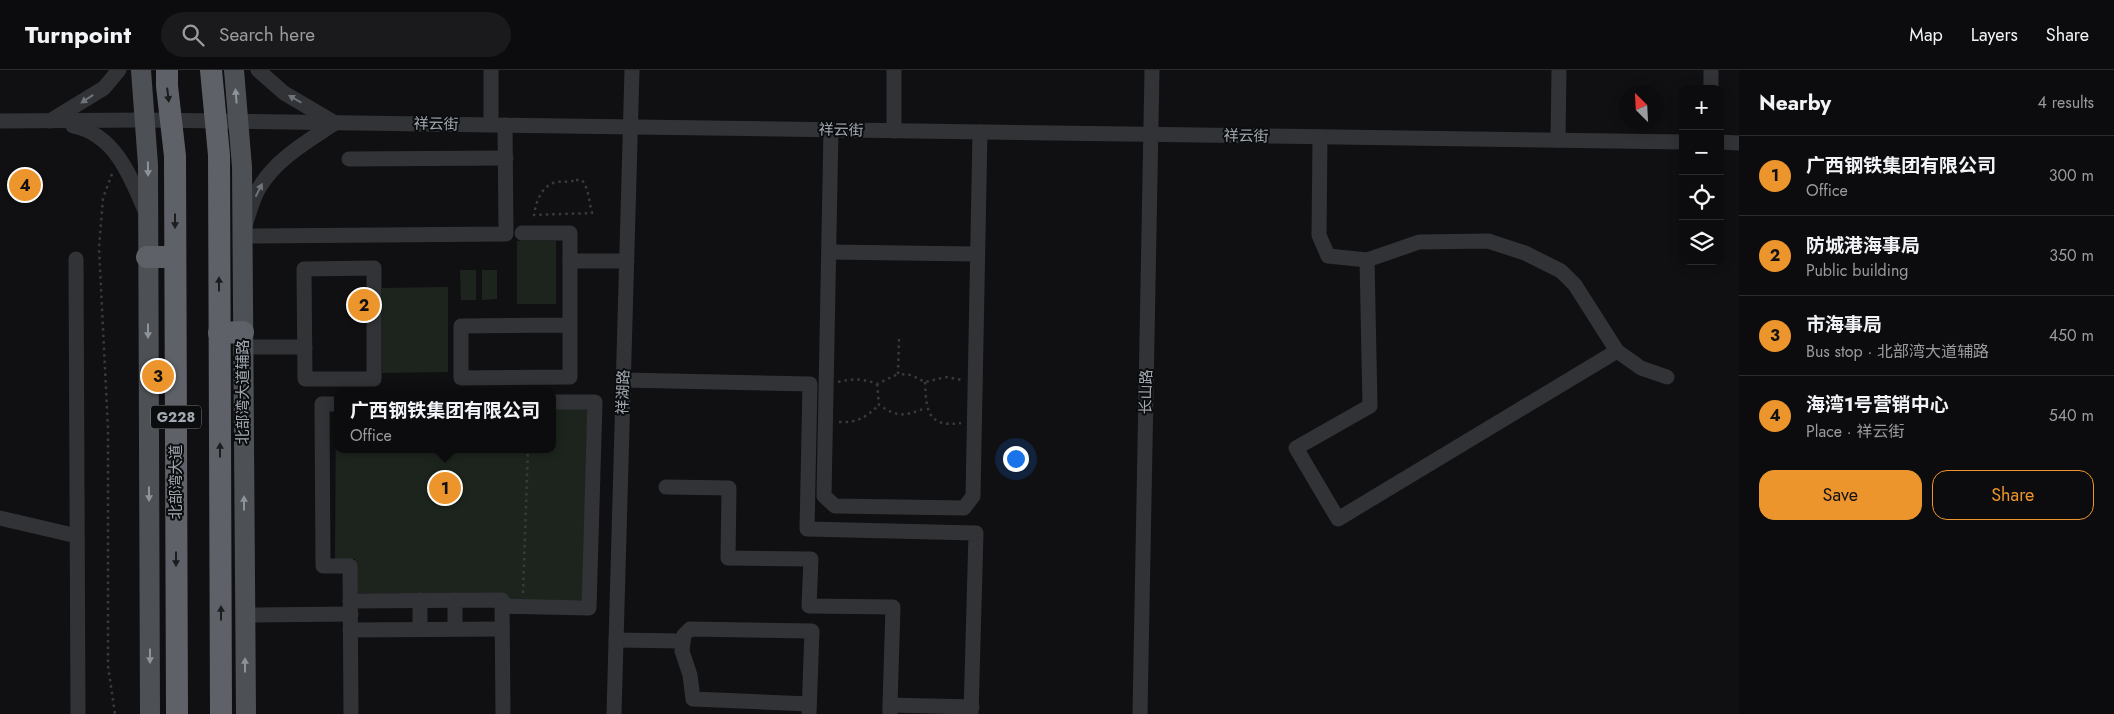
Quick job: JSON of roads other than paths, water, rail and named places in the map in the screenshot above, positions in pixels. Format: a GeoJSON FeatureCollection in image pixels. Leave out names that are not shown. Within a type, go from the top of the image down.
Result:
{"type":"FeatureCollection","features":[{"type":"Feature","properties":{"kind":"highway","name":"北部湾大道"},"geometry":{"type":"LineString","coordinates":[[167,70],[175,156],[177,714]]}},
{"type":"Feature","properties":{"kind":"highway"},"geometry":{"type":"LineString","coordinates":[[211,70],[219,155],[219,333],[243,340]]}},
{"type":"Feature","properties":{"kind":"highway"},"geometry":{"type":"LineString","coordinates":[[148,258],[175,257]]}},
{"type":"Feature","properties":{"kind":"highway","name":"G228"},"geometry":{"type":"LineString","coordinates":[[219,333],[221,714]]}},
{"type":"Feature","properties":{"kind":"main road"},"geometry":{"type":"LineString","coordinates":[[141,70],[148,165],[150,714]]}},
{"type":"Feature","properties":{"kind":"main road","name":"北部湾大道辅路"},"geometry":{"type":"LineString","coordinates":[[234,70],[242,167],[246,714]]}},
{"type":"Feature","properties":{"kind":"street"},"geometry":{"type":"LineString","coordinates":[[49,121],[104,88],[119,70]]}},
{"type":"Feature","properties":{"kind":"street"},"geometry":{"type":"LineString","coordinates":[[258,70],[284,93],[335,123],[290,154],[271,172],[258,189],[242,236],[506,234],[506,158],[498,125],[490,70]]}},
{"type":"Feature","properties":{"kind":"street","name":"祥湖路"},"geometry":{"type":"LineString","coordinates":[[614,714],[632,70]]}},
{"type":"Feature","properties":{"kind":"street"},"geometry":{"type":"LineString","coordinates":[[894,70],[894,131]]}},
{"type":"Feature","properties":{"kind":"street","name":"长山路"},"geometry":{"type":"LineString","coordinates":[[1140,714],[1152,70]]}},
{"type":"Feature","properties":{"kind":"street"},"geometry":{"type":"LineString","coordinates":[[1558,140],[1559,70]]}},
{"type":"Feature","properties":{"kind":"street"},"geometry":{"type":"LineString","coordinates":[[1711,70],[1711,85]]}},
{"type":"Feature","properties":{"kind":"street","name":"祥云街"},"geometry":{"type":"LineString","coordinates":[[0,121],[171,120],[1679,142]]}},
{"type":"Feature","properties":{"kind":"street"},"geometry":{"type":"LineString","coordinates":[[49,121],[86,128],[108,144],[124,164],[147,216]]}},
{"type":"Feature","properties":{"kind":"street"},"geometry":{"type":"LineString","coordinates":[[831,130],[824,496],[835,506],[964,508],[973,496],[980,132]]}},
{"type":"Feature","properties":{"kind":"street"},"geometry":{"type":"LineString","coordinates":[[1320,137],[1319,235],[1328,256],[1367,260],[1419,242],[1488,241],[1525,253],[1560,271],[1575,285],[1617,351],[1641,368],[1667,377]]}},
{"type":"Feature","properties":{"kind":"street"},"geometry":{"type":"LineString","coordinates":[[1724,142],[1739,143]]}},
{"type":"Feature","properties":{"kind":"street"},"geometry":{"type":"LineString","coordinates":[[349,159],[506,158]]}},
{"type":"Feature","properties":{"kind":"street"},"geometry":{"type":"LineString","coordinates":[[522,233],[570,232],[570,261],[570,325],[570,377],[461,378],[461,326],[570,325]]}},
{"type":"Feature","properties":{"kind":"street"},"geometry":{"type":"LineString","coordinates":[[828,252],[978,254]]}},
{"type":"Feature","properties":{"kind":"street"},"geometry":{"type":"LineString","coordinates":[[76,259],[78,714]]}},
{"type":"Feature","properties":{"kind":"street"},"geometry":{"type":"LineString","coordinates":[[1367,260],[1370,406],[1296,448],[1338,519],[1617,351]]}},
{"type":"Feature","properties":{"kind":"street"},"geometry":{"type":"LineString","coordinates":[[570,261],[627,261]]}},
{"type":"Feature","properties":{"kind":"street"},"geometry":{"type":"LineString","coordinates":[[374,268],[374,379],[305,379],[305,347],[304,269],[374,268]]}},
{"type":"Feature","properties":{"kind":"street"},"geometry":{"type":"LineString","coordinates":[[243,340],[305,347]]}},
{"type":"Feature","properties":{"kind":"street"},"geometry":{"type":"LineString","coordinates":[[624,380],[810,384],[807,529],[976,533],[972,711],[890,710],[893,607],[810,606],[811,559],[728,558],[729,488],[666,487]]}},
{"type":"Feature","properties":{"kind":"street"},"geometry":{"type":"LineString","coordinates":[[502,606],[589,608],[595,402],[556,402]]}},
{"type":"Feature","properties":{"kind":"street"},"geometry":{"type":"LineString","coordinates":[[334,404],[322,404],[323,566],[350,566],[351,714]]}},
{"type":"Feature","properties":{"kind":"street"},"geometry":{"type":"LineString","coordinates":[[0,518],[77,536]]}},
{"type":"Feature","properties":{"kind":"street"},"geometry":{"type":"LineString","coordinates":[[245,615],[420,600],[502,600],[502,714]]}},
{"type":"Feature","properties":{"kind":"street"},"geometry":{"type":"LineString","coordinates":[[420,600],[420,629]]}},
{"type":"Feature","properties":{"kind":"street"},"geometry":{"type":"LineString","coordinates":[[455,600],[455,629]]}},
{"type":"Feature","properties":{"kind":"street"},"geometry":{"type":"LineString","coordinates":[[350,630],[502,629]]}},
{"type":"Feature","properties":{"kind":"street"},"geometry":{"type":"LineString","coordinates":[[690,629],[812,631],[809,709],[692,707],[688,668],[682,651],[682,641],[684,635],[690,629]]}},
{"type":"Feature","properties":{"kind":"street"},"geometry":{"type":"LineString","coordinates":[[616,640],[682,641]]}},
{"type":"Feature","properties":{"kind":"place","name":"海湾1号营销中心"},"geometry":{"type":"Point","coordinates":[25,185]}},
{"type":"Feature","properties":{"kind":"place","name":"防城港海事局"},"geometry":{"type":"Point","coordinates":[364,305]}},
{"type":"Feature","properties":{"kind":"place","name":"市海事局"},"geometry":{"type":"Point","coordinates":[158,376]}},
{"type":"Feature","properties":{"kind":"place","name":"广西钢铁集团有限公司"},"geometry":{"type":"Point","coordinates":[445,488]}}]}
